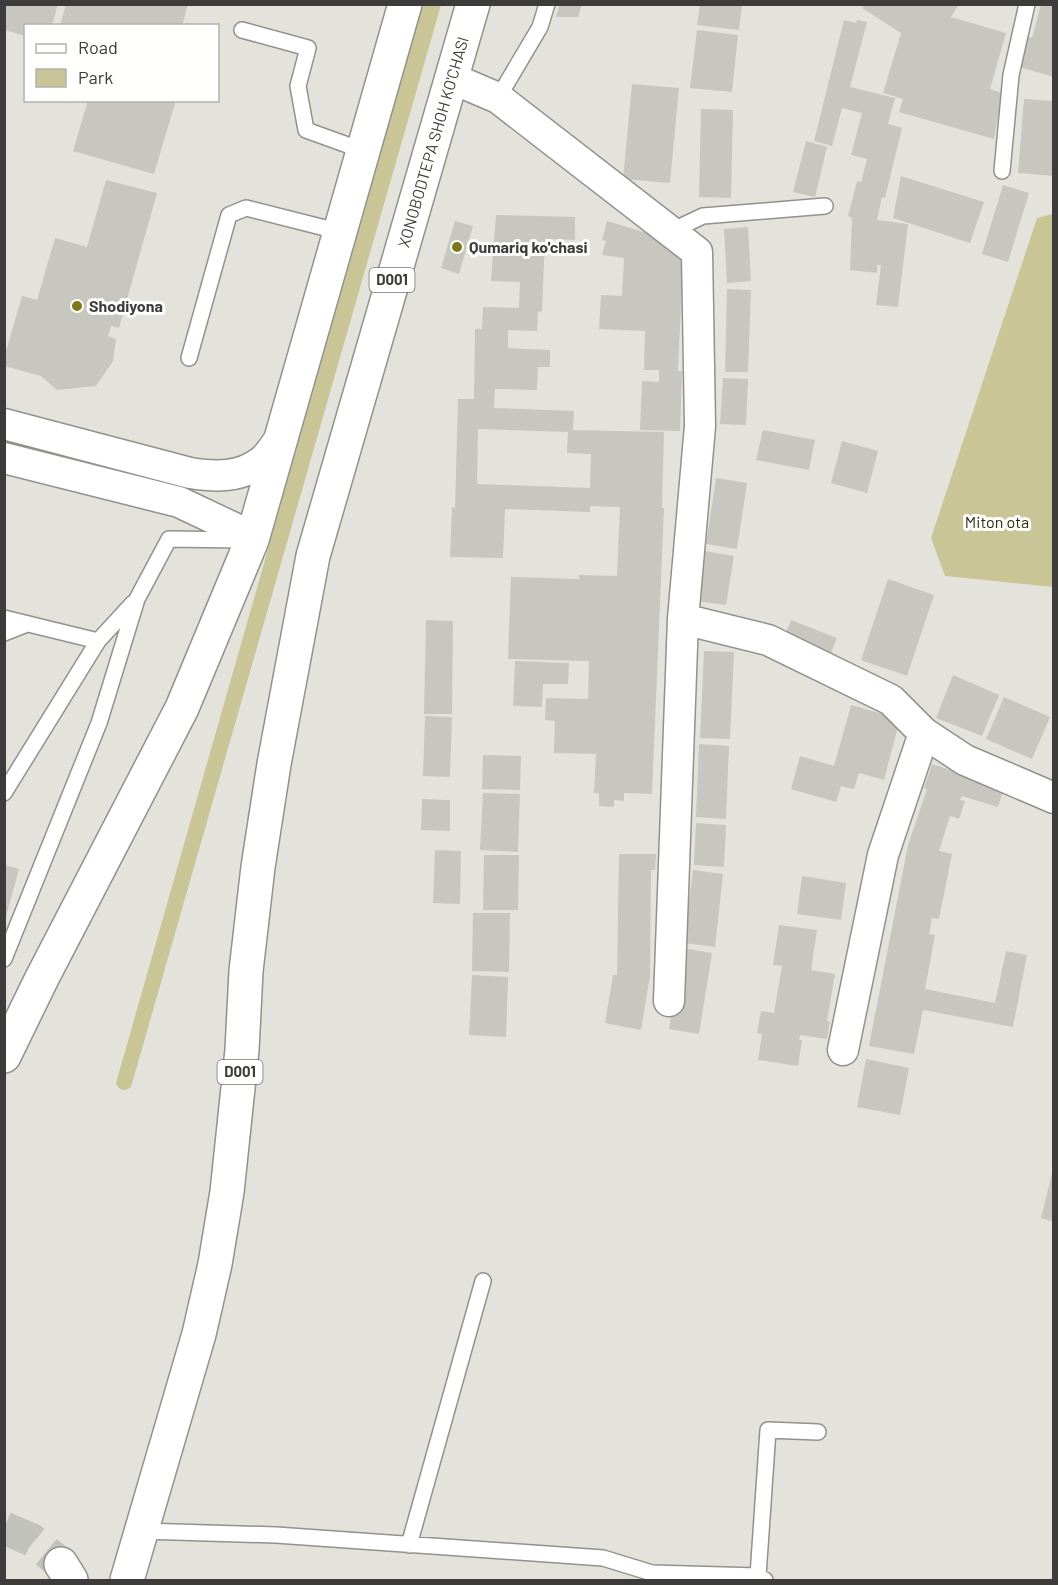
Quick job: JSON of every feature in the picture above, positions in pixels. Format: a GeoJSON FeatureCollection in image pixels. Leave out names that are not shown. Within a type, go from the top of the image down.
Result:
{"type":"FeatureCollection","features":[{"type":"Feature","properties":{"kind":"highway"},"geometry":{"type":"LineString","coordinates":[[4,1056],[182,708],[252,540],[405,4]]}},
{"type":"Feature","properties":{"kind":"highway","name":"XONOBODTEPA SHOH KO'CHASI"},"geometry":{"type":"LineString","coordinates":[[142,1531],[199,1334],[216,1253],[226,1192],[241,1062],[246,971],[258,867],[274,764],[313,556],[473,4]]}},
{"type":"Feature","properties":{"kind":"highway","name":"D001"},"geometry":{"type":"LineString","coordinates":[[127,1581],[142,1531]]}},
{"type":"Feature","properties":{"kind":"street"},"geometry":{"type":"LineString","coordinates":[[451,78],[498,98],[697,252],[700,426],[683,619],[669,1001]]}},
{"type":"Feature","properties":{"kind":"street"},"geometry":{"type":"LineString","coordinates":[[4,424],[190,473],[216,476],[238,474],[263,460],[283,435]]}},
{"type":"Feature","properties":{"kind":"street"},"geometry":{"type":"LineString","coordinates":[[4,458],[179,502],[234,528],[252,540]]}},
{"type":"Feature","properties":{"kind":"street"},"geometry":{"type":"LineString","coordinates":[[683,619],[768,640],[891,700],[924,733],[965,760],[1053,798]]}},
{"type":"Feature","properties":{"kind":"street"},"geometry":{"type":"LineString","coordinates":[[843,1050],[883,855],[924,733]]}},
{"type":"Feature","properties":{"kind":"lane"},"geometry":{"type":"LineString","coordinates":[[498,98],[540,27],[547,4]]}},
{"type":"Feature","properties":{"kind":"lane"},"geometry":{"type":"LineString","coordinates":[[1002,171],[1011,75],[1028,4]]}},
{"type":"Feature","properties":{"kind":"lane"},"geometry":{"type":"LineString","coordinates":[[242,30],[308,48],[298,86],[306,130],[364,151]]}},
{"type":"Feature","properties":{"kind":"lane"},"geometry":{"type":"LineString","coordinates":[[671,231],[703,216],[825,206]]}},
{"type":"Feature","properties":{"kind":"lane"},"geometry":{"type":"LineString","coordinates":[[189,358],[229,215],[246,208],[341,232]]}},
{"type":"Feature","properties":{"kind":"lane"},"geometry":{"type":"LineString","coordinates":[[5,955],[9,933],[99,723],[137,599],[169,539],[252,540]]}},
{"type":"Feature","properties":{"kind":"lane"},"geometry":{"type":"LineString","coordinates":[[4,794],[98,641],[137,599]]}},
{"type":"Feature","properties":{"kind":"lane"},"geometry":{"type":"LineString","coordinates":[[4,609],[27,624]]}},
{"type":"Feature","properties":{"kind":"lane"},"geometry":{"type":"LineString","coordinates":[[4,618],[98,641]]}},
{"type":"Feature","properties":{"kind":"lane"},"geometry":{"type":"LineString","coordinates":[[4,623],[27,624]]}},
{"type":"Feature","properties":{"kind":"lane"},"geometry":{"type":"LineString","coordinates":[[4,631],[27,624]]}},
{"type":"Feature","properties":{"kind":"lane"},"geometry":{"type":"LineString","coordinates":[[409,1545],[483,1281]]}},
{"type":"Feature","properties":{"kind":"lane"},"geometry":{"type":"LineString","coordinates":[[142,1531],[276,1535],[603,1558],[651,1577],[761,1578],[768,1430],[818,1432]]}},
{"type":"Feature","properties":{"kind":"green space"},"geometry":{"type":"Polygon","coordinates":[[[423,5],[441,5],[131,1087],[122,1090],[116,1083],[423,5]]]}},
{"type":"Feature","properties":{"kind":"green space","name":"Miton ota"},"geometry":{"type":"Polygon","coordinates":[[[1053,214],[1053,587],[945,576],[931,538],[1037,218],[1053,214]]]}},
{"type":"Feature","properties":{"kind":"building"},"geometry":{"type":"Polygon","coordinates":[[[4,4],[58,4],[53,24],[24,24],[24,35],[4,30],[4,4]]]}},
{"type":"Feature","properties":{"kind":"building"},"geometry":{"type":"Polygon","coordinates":[[[66,4],[188,4],[183,24],[61,24],[66,4]]]}},
{"type":"Feature","properties":{"kind":"building"},"geometry":{"type":"Polygon","coordinates":[[[560,4],[582,4],[578,17],[556,17],[560,4]]]}},
{"type":"Feature","properties":{"kind":"building"},"geometry":{"type":"Polygon","coordinates":[[[865,4],[959,4],[951,17],[1006,33],[990,89],[1002,93],[994,139],[899,112],[903,99],[883,93],[901,33],[862,8],[865,4]]]}},
{"type":"Feature","properties":{"kind":"building"},"geometry":{"type":"Polygon","coordinates":[[[1041,4],[1054,4],[1054,77],[1019,67],[1027,36],[1032,38],[1041,4]]]}},
{"type":"Feature","properties":{"kind":"building"},"geometry":{"type":"Polygon","coordinates":[[[700,5],[742,5],[739,30],[697,25],[700,5]]]}},
{"type":"Feature","properties":{"kind":"building"},"geometry":{"type":"Polygon","coordinates":[[[844,20],[856,23],[857,20],[867,22],[850,87],[895,98],[888,124],[902,128],[885,198],[882,197],[877,220],[908,224],[898,307],[876,305],[881,265],[877,265],[877,273],[850,270],[852,218],[848,216],[857,181],[861,182],[867,159],[851,155],[862,113],[842,108],[832,146],[814,141],[844,20]]]}},
{"type":"Feature","properties":{"kind":"building"},"geometry":{"type":"Polygon","coordinates":[[[697,30],[738,35],[732,92],[690,88],[697,30]]]}},
{"type":"Feature","properties":{"kind":"building"},"geometry":{"type":"Polygon","coordinates":[[[632,84],[679,88],[670,183],[623,179],[632,84]]]}},
{"type":"Feature","properties":{"kind":"building"},"geometry":{"type":"Polygon","coordinates":[[[1024,99],[1054,101],[1054,176],[1018,173],[1024,99]]]}},
{"type":"Feature","properties":{"kind":"building"},"geometry":{"type":"Polygon","coordinates":[[[87,102],[175,102],[154,174],[73,151],[87,102]]]}},
{"type":"Feature","properties":{"kind":"building"},"geometry":{"type":"Polygon","coordinates":[[[701,109],[733,110],[731,198],[699,197],[701,109]]]}},
{"type":"Feature","properties":{"kind":"building"},"geometry":{"type":"Polygon","coordinates":[[[806,141],[827,147],[815,197],[793,192],[806,141]]]}},
{"type":"Feature","properties":{"kind":"building"},"geometry":{"type":"Polygon","coordinates":[[[901,176],[984,202],[970,243],[893,218],[901,176]]]}},
{"type":"Feature","properties":{"kind":"building"},"geometry":{"type":"Polygon","coordinates":[[[106,180],[157,193],[119,328],[111,326],[108,336],[116,339],[113,361],[96,386],[57,390],[41,376],[4,366],[4,358],[22,296],[37,300],[55,238],[87,247],[106,180]]]}},
{"type":"Feature","properties":{"kind":"building"},"geometry":{"type":"Polygon","coordinates":[[[1003,185],[1029,193],[1008,262],[982,254],[1003,185]]]}},
{"type":"Feature","properties":{"kind":"building"},"geometry":{"type":"Polygon","coordinates":[[[496,215],[575,217],[575,240],[545,239],[542,311],[538,312],[537,331],[508,330],[508,348],[550,350],[550,367],[538,367],[537,390],[495,389],[494,408],[574,411],[573,430],[664,432],[662,508],[664,508],[652,794],[624,793],[624,801],[614,800],[614,807],[599,806],[599,793],[594,793],[596,754],[554,753],[555,721],[545,720],[546,698],[588,699],[589,661],[508,659],[511,577],[579,579],[579,575],[617,576],[620,507],[590,506],[590,512],[505,509],[503,558],[450,557],[452,507],[455,508],[458,399],[474,399],[475,329],[482,329],[483,307],[519,308],[520,282],[491,281],[496,215]],[[478,429],[477,484],[590,488],[591,454],[567,453],[568,432],[478,429]]]}},
{"type":"Feature","properties":{"kind":"building","name":"Qumariq ko'chasi"},"geometry":{"type":"Polygon","coordinates":[[[455,221],[473,226],[459,274],[441,268],[455,221]]]}},
{"type":"Feature","properties":{"kind":"building"},"geometry":{"type":"Polygon","coordinates":[[[607,221],[660,237],[680,248],[679,258],[683,258],[678,371],[682,371],[680,431],[640,430],[642,381],[659,382],[659,370],[644,370],[645,331],[599,329],[601,295],[622,296],[624,258],[602,255],[606,241],[602,240],[607,221]]]}},
{"type":"Feature","properties":{"kind":"building"},"geometry":{"type":"Polygon","coordinates":[[[748,227],[751,281],[727,283],[724,229],[748,227]]]}},
{"type":"Feature","properties":{"kind":"building"},"geometry":{"type":"Polygon","coordinates":[[[727,289],[751,290],[748,372],[725,372],[727,289]]]}},
{"type":"Feature","properties":{"kind":"building"},"geometry":{"type":"Polygon","coordinates":[[[723,378],[748,379],[746,425],[720,424],[723,378]]]}},
{"type":"Feature","properties":{"kind":"building"},"geometry":{"type":"Polygon","coordinates":[[[763,430],[815,440],[809,470],[756,460],[763,430]]]}},
{"type":"Feature","properties":{"kind":"building"},"geometry":{"type":"Polygon","coordinates":[[[842,441],[878,451],[867,493],[831,483],[842,441]]]}},
{"type":"Feature","properties":{"kind":"building"},"geometry":{"type":"Polygon","coordinates":[[[716,478],[747,483],[737,549],[706,544],[716,478]]]}},
{"type":"Feature","properties":{"kind":"building"},"geometry":{"type":"Polygon","coordinates":[[[705,551],[734,556],[726,605],[697,601],[705,551]]]}},
{"type":"Feature","properties":{"kind":"building"},"geometry":{"type":"Polygon","coordinates":[[[888,579],[934,595],[907,676],[861,660],[888,579]]]}},
{"type":"Feature","properties":{"kind":"building"},"geometry":{"type":"Polygon","coordinates":[[[426,620],[453,621],[452,714],[424,714],[426,620]]]}},
{"type":"Feature","properties":{"kind":"building"},"geometry":{"type":"Polygon","coordinates":[[[791,620],[837,638],[827,663],[781,645],[791,620]]]}},
{"type":"Feature","properties":{"kind":"building"},"geometry":{"type":"Polygon","coordinates":[[[704,651],[734,652],[730,739],[700,738],[704,651]]]}},
{"type":"Feature","properties":{"kind":"building"},"geometry":{"type":"Polygon","coordinates":[[[515,661],[569,663],[568,684],[543,684],[542,707],[513,706],[515,661]]]}},
{"type":"Feature","properties":{"kind":"building"},"geometry":{"type":"Polygon","coordinates":[[[953,675],[999,695],[982,736],[936,718],[953,675]]]}},
{"type":"Feature","properties":{"kind":"building"},"geometry":{"type":"Polygon","coordinates":[[[1004,697],[1050,717],[1032,759],[986,739],[1004,697]]]}},
{"type":"Feature","properties":{"kind":"building"},"geometry":{"type":"Polygon","coordinates":[[[851,705],[900,719],[884,780],[859,773],[854,789],[841,786],[836,802],[791,789],[800,756],[834,766],[851,705]]]}},
{"type":"Feature","properties":{"kind":"building"},"geometry":{"type":"Polygon","coordinates":[[[425,716],[452,717],[450,777],[423,776],[425,716]]]}},
{"type":"Feature","properties":{"kind":"building"},"geometry":{"type":"Polygon","coordinates":[[[699,744],[729,746],[726,819],[696,817],[699,744]]]}},
{"type":"Feature","properties":{"kind":"building"},"geometry":{"type":"Polygon","coordinates":[[[483,755],[521,756],[520,790],[482,789],[483,755]]]}},
{"type":"Feature","properties":{"kind":"building"},"geometry":{"type":"Polygon","coordinates":[[[932,764],[1004,787],[998,807],[962,796],[960,800],[965,801],[959,819],[950,816],[939,851],[952,854],[939,919],[932,918],[929,934],[935,935],[925,989],[995,1003],[1006,951],[1027,955],[1013,1027],[923,1010],[914,1054],[869,1046],[908,845],[927,789],[924,788],[932,764]]]}},
{"type":"Feature","properties":{"kind":"building"},"geometry":{"type":"Polygon","coordinates":[[[483,793],[520,794],[518,852],[480,850],[483,793]]]}},
{"type":"Feature","properties":{"kind":"building"},"geometry":{"type":"Polygon","coordinates":[[[422,799],[450,800],[450,831],[421,830],[422,799]]]}},
{"type":"Feature","properties":{"kind":"building"},"geometry":{"type":"Polygon","coordinates":[[[696,823],[726,825],[724,867],[694,865],[696,823]]]}},
{"type":"Feature","properties":{"kind":"building"},"geometry":{"type":"Polygon","coordinates":[[[435,850],[461,851],[460,904],[433,903],[435,850]]]}},
{"type":"Feature","properties":{"kind":"building"},"geometry":{"type":"Polygon","coordinates":[[[619,854],[656,854],[655,870],[651,870],[650,976],[641,1030],[605,1023],[613,975],[617,975],[619,854]]]}},
{"type":"Feature","properties":{"kind":"building"},"geometry":{"type":"Polygon","coordinates":[[[484,855],[519,855],[518,910],[483,910],[484,855]]]}},
{"type":"Feature","properties":{"kind":"building"},"geometry":{"type":"Polygon","coordinates":[[[4,865],[19,869],[5,920],[4,920],[4,865]]]}},
{"type":"Feature","properties":{"kind":"building"},"geometry":{"type":"Polygon","coordinates":[[[693,870],[723,874],[715,947],[684,943],[693,870]]]}},
{"type":"Feature","properties":{"kind":"building"},"geometry":{"type":"Polygon","coordinates":[[[802,876],[846,883],[841,920],[797,914],[802,876]]]}},
{"type":"Feature","properties":{"kind":"building"},"geometry":{"type":"Polygon","coordinates":[[[473,913],[510,913],[509,972],[472,971],[473,913]]]}},
{"type":"Feature","properties":{"kind":"building"},"geometry":{"type":"Polygon","coordinates":[[[779,925],[817,930],[811,970],[835,974],[827,1021],[830,1022],[827,1039],[800,1035],[799,1040],[802,1040],[798,1066],[758,1060],[762,1034],[757,1033],[761,1011],[774,1013],[782,966],[773,965],[779,925]]]}},
{"type":"Feature","properties":{"kind":"building"},"geometry":{"type":"Polygon","coordinates":[[[682,948],[712,953],[699,1034],[669,1029],[682,948]]]}},
{"type":"Feature","properties":{"kind":"building"},"geometry":{"type":"Polygon","coordinates":[[[472,975],[508,977],[506,1037],[469,1035],[472,975]]]}},
{"type":"Feature","properties":{"kind":"building"},"geometry":{"type":"Polygon","coordinates":[[[866,1059],[909,1068],[900,1115],[857,1107],[866,1059]]]}},
{"type":"Feature","properties":{"kind":"building"},"geometry":{"type":"Polygon","coordinates":[[[1054,1170],[1054,1222],[1041,1218],[1054,1170]]]}},
{"type":"Feature","properties":{"kind":"tunnel"},"geometry":{"type":"LineString","coordinates":[[4,1528],[32,1540],[61,1564]]}},
{"type":"Feature","properties":{"kind":"place","name":"Qumariq ko'chasi"},"geometry":{"type":"Point","coordinates":[457,247]}},
{"type":"Feature","properties":{"kind":"place","name":"Shodiyona"},"geometry":{"type":"Point","coordinates":[77,306]}}]}
